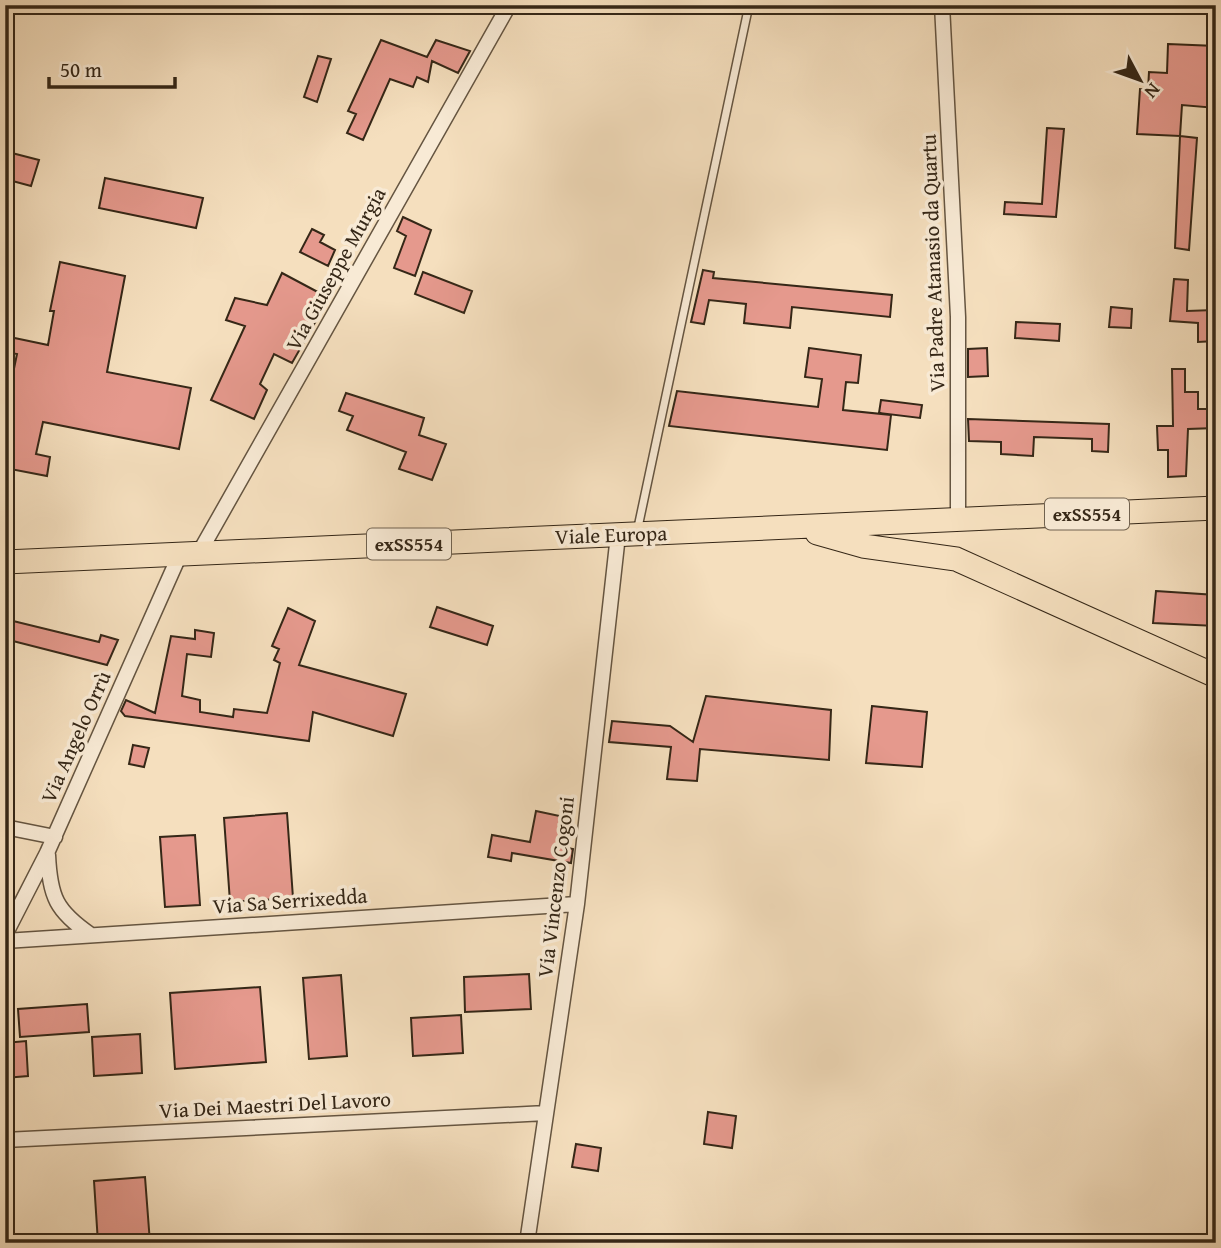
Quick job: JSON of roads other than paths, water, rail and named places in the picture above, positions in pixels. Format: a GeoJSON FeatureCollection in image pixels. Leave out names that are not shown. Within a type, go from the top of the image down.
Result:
{"type":"FeatureCollection","features":[{"type":"Feature","properties":{"kind":"main road","name":"Viale Europa"},"geometry":{"type":"LineString","coordinates":[[5,562],[1216,508]]}},
{"type":"Feature","properties":{"kind":"main road"},"geometry":{"type":"LineString","coordinates":[[797,527],[863,546],[956,559],[1216,676]]}},
{"type":"Feature","properties":{"kind":"street","name":"Via Giuseppe Murgia"},"geometry":{"type":"LineString","coordinates":[[190,553],[509,5]]}},
{"type":"Feature","properties":{"kind":"street","name":"Via Padre Atanasio da Quartu"},"geometry":{"type":"LineString","coordinates":[[943,5],[958,317],[958,520]]}},
{"type":"Feature","properties":{"kind":"street","name":"Via Vincenzo Cogoni"},"geometry":{"type":"LineString","coordinates":[[527,1243],[628,534]]}},
{"type":"Feature","properties":{"kind":"street","name":"Via Angelo Orrù"},"geometry":{"type":"LineString","coordinates":[[5,935],[55,837],[190,553]]}},
{"type":"Feature","properties":{"kind":"street"},"geometry":{"type":"LineString","coordinates":[[5,827],[55,837]]}},
{"type":"Feature","properties":{"kind":"street"},"geometry":{"type":"LineString","coordinates":[[47,853],[52,894],[60,908],[76,925],[91,935]]}},
{"type":"Feature","properties":{"kind":"street","name":"Via Sa Serrixedda"},"geometry":{"type":"LineString","coordinates":[[5,941],[577,904]]}},
{"type":"Feature","properties":{"kind":"street","name":"Via Dei Maestri Del Lavoro"},"geometry":{"type":"LineString","coordinates":[[5,1140],[546,1113]]}},
{"type":"Feature","properties":{"kind":"lane"},"geometry":{"type":"LineString","coordinates":[[628,534],[749,5]]}}]}
